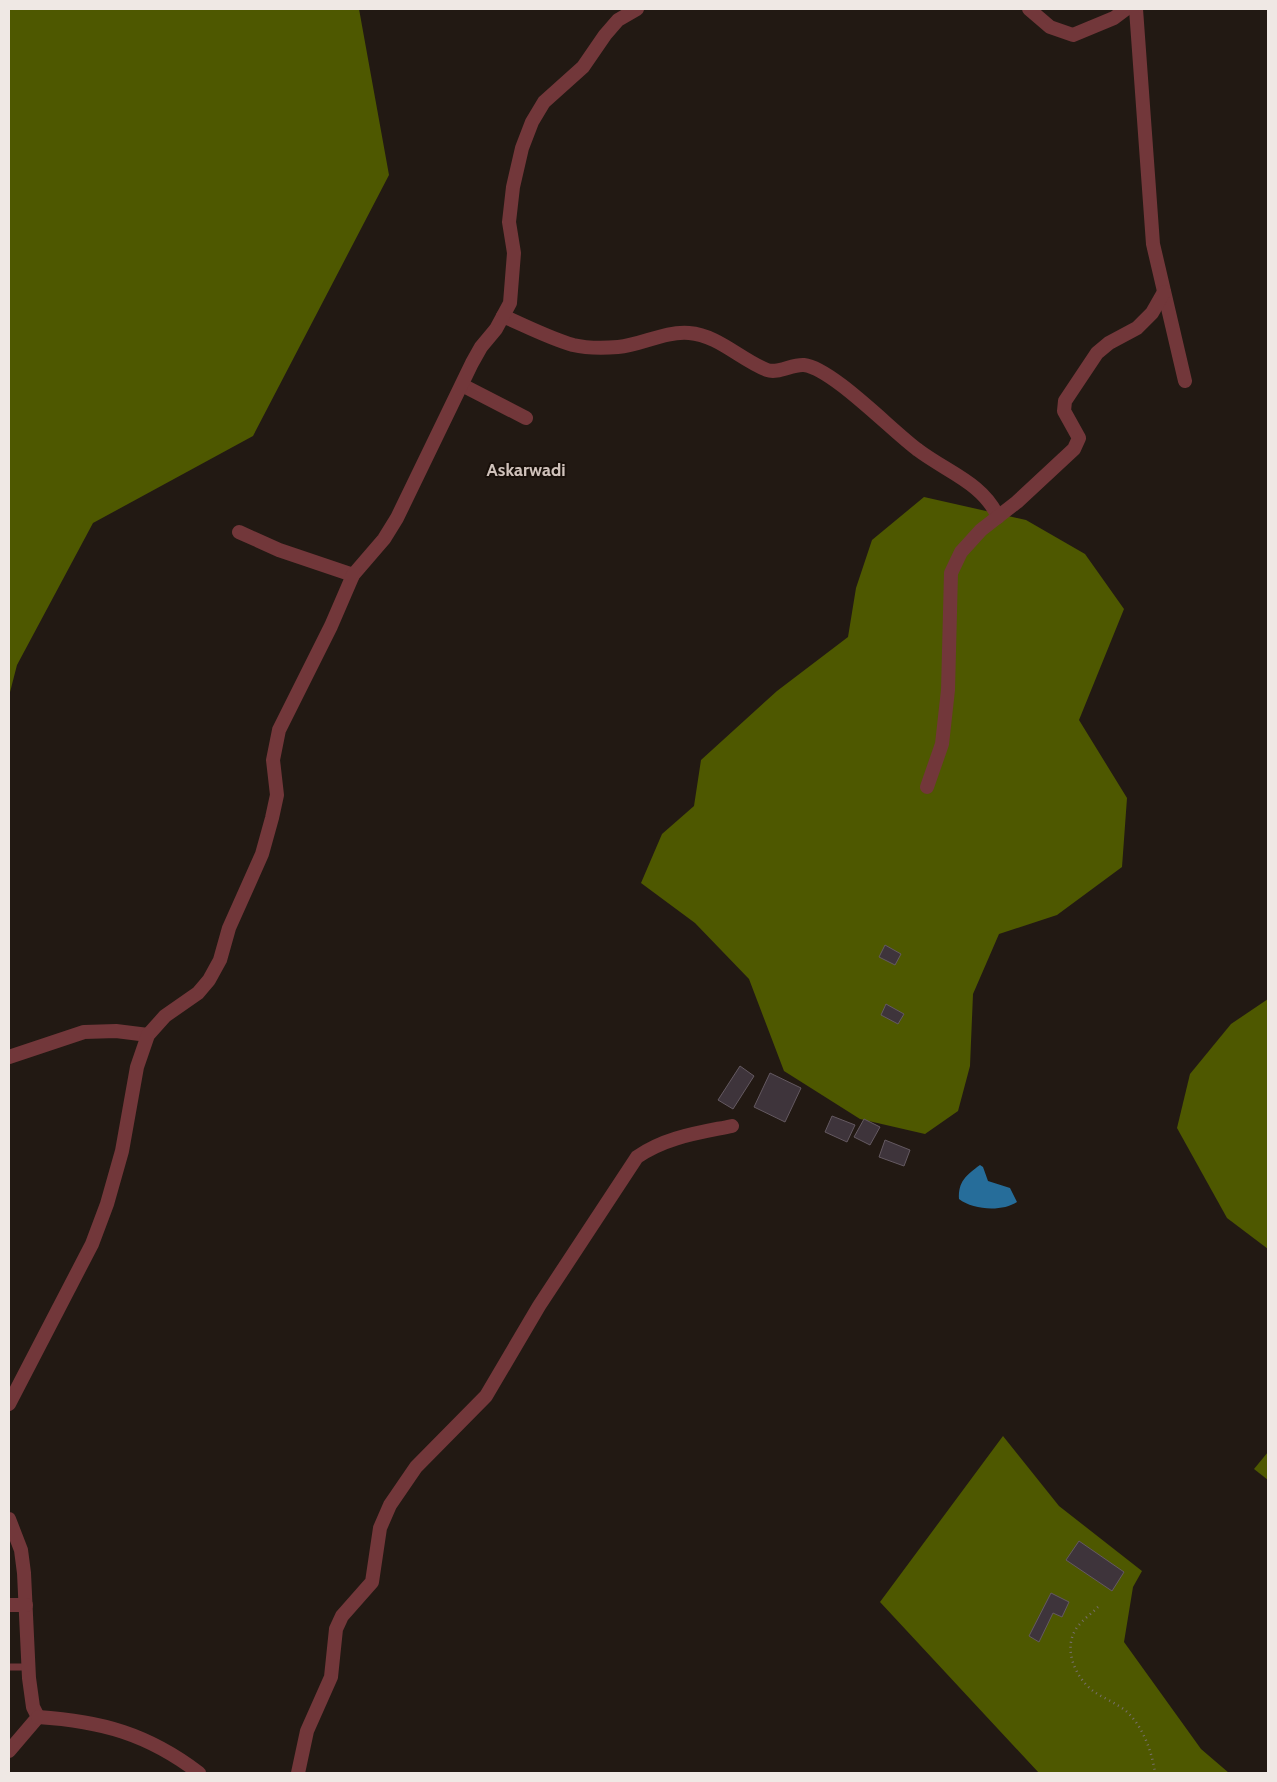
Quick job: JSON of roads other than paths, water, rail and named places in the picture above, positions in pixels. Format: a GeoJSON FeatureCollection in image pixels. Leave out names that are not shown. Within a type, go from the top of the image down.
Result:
{"type":"FeatureCollection","features":[{"type":"Feature","properties":{"kind":"street"},"geometry":{"type":"LineString","coordinates":[[9,1404],[74,1281],[95,1236],[122,1151],[137,1067],[148,1035],[165,1016],[198,993],[210,980],[220,960],[229,928],[262,854],[272,818],[277,796],[273,760],[279,730],[331,626],[353,575],[384,539],[397,518],[481,347],[496,329],[510,303],[514,275],[514,253],[510,222],[513,187],[522,148],[532,122],[544,102],[583,67],[605,34],[618,20],[637,9]]}},
{"type":"Feature","properties":{"kind":"street"},"geometry":{"type":"LineString","coordinates":[[1029,9],[1050,27],[1073,35],[1114,18],[1126,9]]}},
{"type":"Feature","properties":{"kind":"street"},"geometry":{"type":"LineString","coordinates":[[1136,9],[1153,244],[1185,381]]}},
{"type":"Feature","properties":{"kind":"street"},"geometry":{"type":"LineString","coordinates":[[927,787],[942,744],[947,699],[951,573],[961,552],[981,530],[1074,449],[1079,438],[1064,411],[1064,401],[1097,353],[1109,343],[1136,328],[1152,312],[1164,292]]}},
{"type":"Feature","properties":{"kind":"street"},"geometry":{"type":"LineString","coordinates":[[503,316],[574,345],[619,347],[658,336],[689,333],[705,337],[725,346],[769,371],[804,365],[823,372],[863,402],[918,450],[982,492],[992,503],[998,517]]}},
{"type":"Feature","properties":{"kind":"street"},"geometry":{"type":"LineString","coordinates":[[462,385],[526,418]]}},
{"type":"Feature","properties":{"kind":"street"},"geometry":{"type":"LineString","coordinates":[[239,532],[279,550],[353,575]]}},
{"type":"Feature","properties":{"kind":"street"},"geometry":{"type":"LineString","coordinates":[[9,1057],[84,1032],[116,1031],[148,1035]]}},
{"type":"Feature","properties":{"kind":"street"},"geometry":{"type":"LineString","coordinates":[[298,1773],[306,1731],[331,1677],[336,1629],[342,1616],[372,1582],[380,1528],[390,1505],[416,1467],[486,1396],[539,1306],[637,1157],[659,1143],[732,1126]]}},
{"type":"Feature","properties":{"kind":"street"},"geometry":{"type":"LineString","coordinates":[[9,1519],[21,1550],[26,1605],[28,1667],[33,1707],[38,1717]]}},
{"type":"Feature","properties":{"kind":"street"},"geometry":{"type":"LineString","coordinates":[[9,1605],[26,1605]]}},
{"type":"Feature","properties":{"kind":"street"},"geometry":{"type":"LineString","coordinates":[[9,1751],[38,1717]]}},
{"type":"Feature","properties":{"kind":"street"},"geometry":{"type":"LineString","coordinates":[[38,1717],[72,1719],[105,1725],[139,1738],[182,1760],[199,1773]]}},
{"type":"Feature","properties":{"kind":"lane"},"geometry":{"type":"LineString","coordinates":[[9,1666],[28,1667]]}},
{"type":"Feature","properties":{"kind":"water"},"geometry":{"type":"Polygon","coordinates":[[[980,1165],[983,1167],[988,1181],[1010,1188],[1017,1202],[1004,1207],[988,1208],[972,1206],[959,1199],[960,1188],[964,1179],[980,1165]]]}},
{"type":"Feature","properties":{"kind":"district","name":"Askarwadi"},"geometry":{"type":"Point","coordinates":[526,470]}}]}
